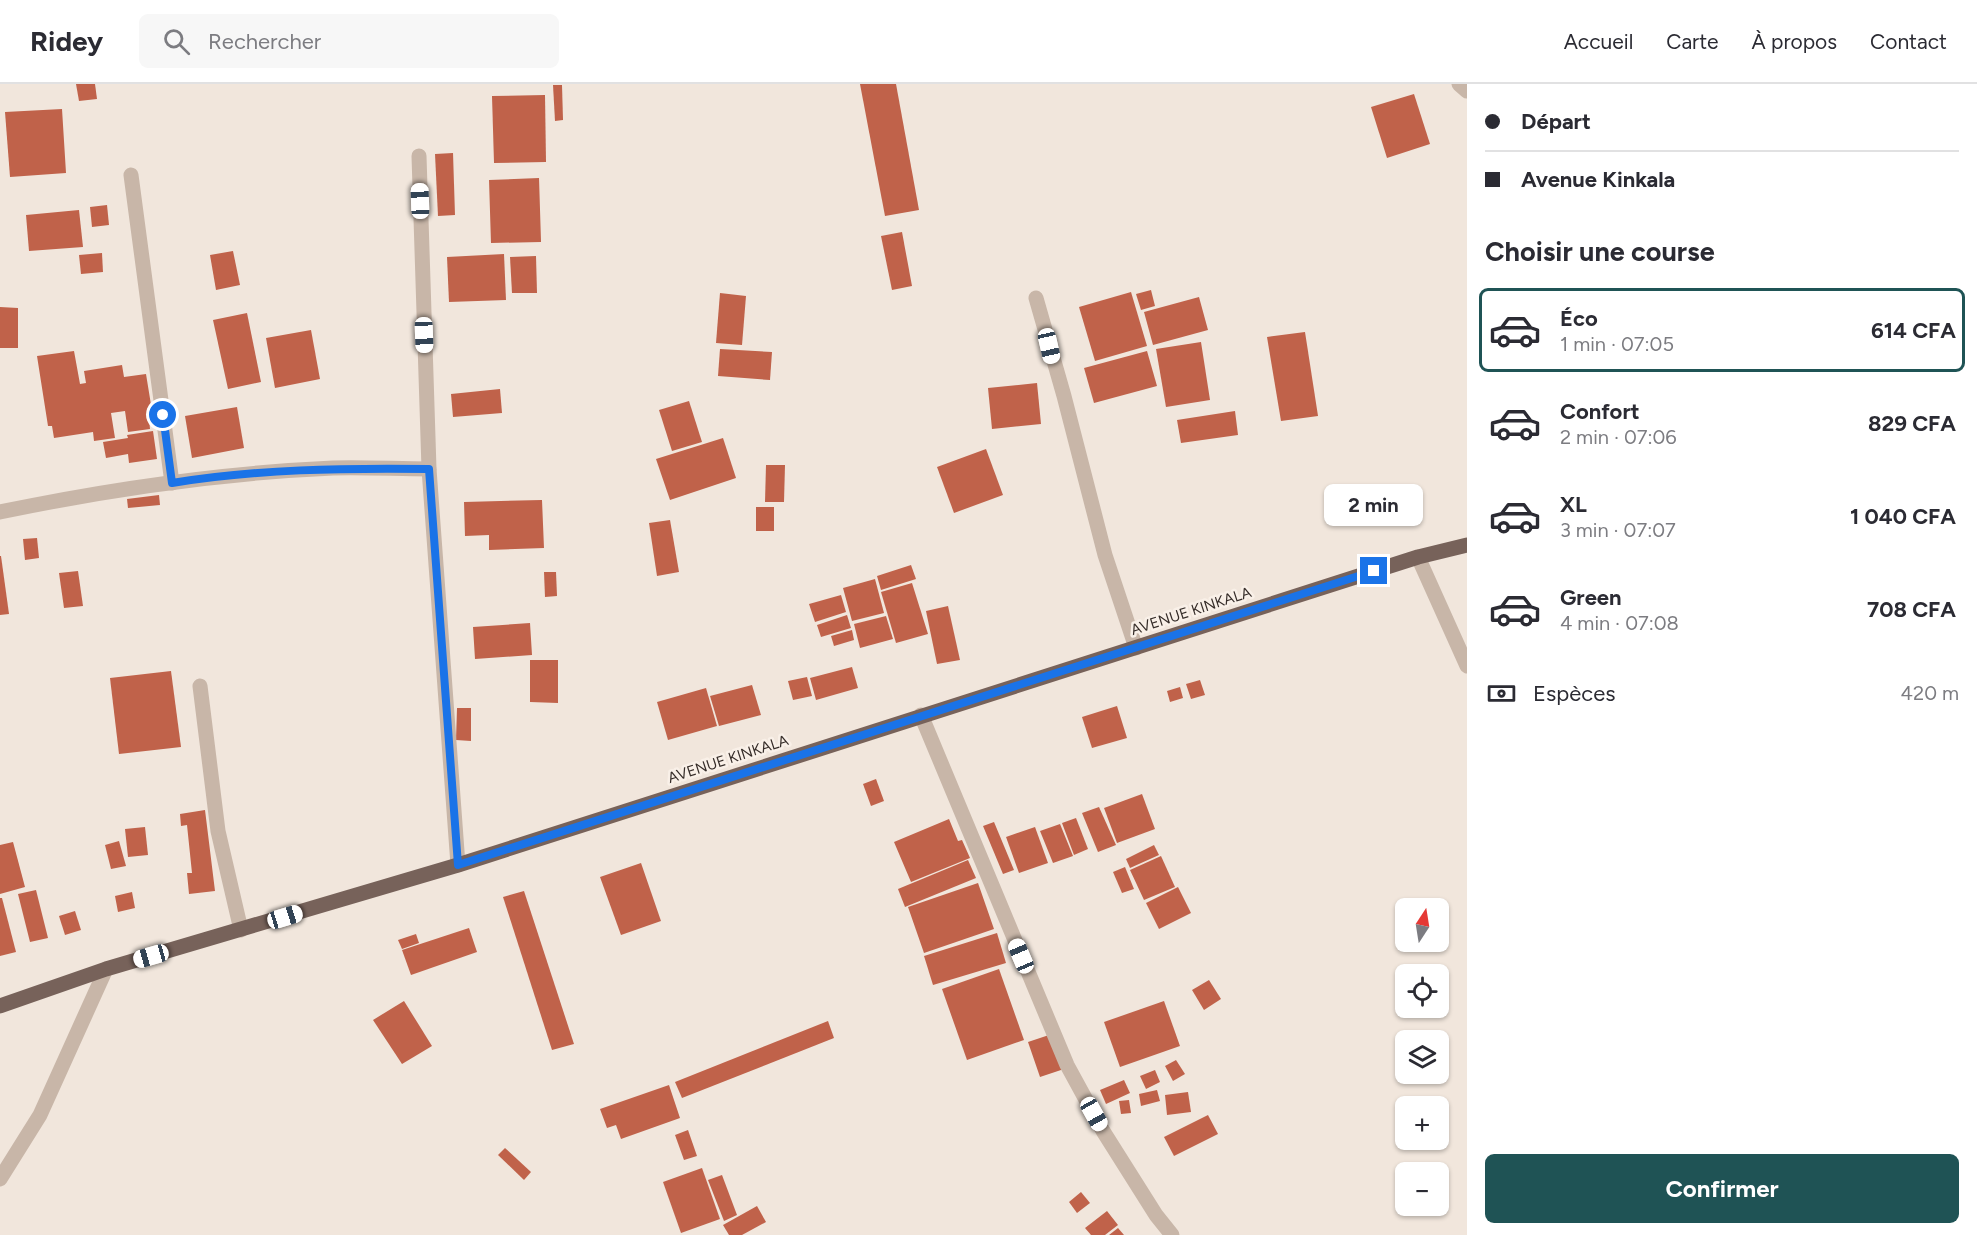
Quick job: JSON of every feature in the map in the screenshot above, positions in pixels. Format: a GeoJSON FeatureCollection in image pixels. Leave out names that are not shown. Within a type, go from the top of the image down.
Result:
{"type":"FeatureCollection","features":[{"type":"Feature","properties":{"kind":"main road","name":"AVENUE KINKALA"},"geometry":{"type":"LineString","coordinates":[[0,1006],[106,969],[458,865],[1418,557],[1467,545]]}},
{"type":"Feature","properties":{"kind":"street"},"geometry":{"type":"LineString","coordinates":[[1459,84],[1467,91]]}},
{"type":"Feature","properties":{"kind":"street"},"geometry":{"type":"LineString","coordinates":[[419,156],[429,469],[458,865]]}},
{"type":"Feature","properties":{"kind":"street"},"geometry":{"type":"LineString","coordinates":[[131,175],[172,483]]}},
{"type":"Feature","properties":{"kind":"street"},"geometry":{"type":"LineString","coordinates":[[1036,298],[1105,555],[1136,648]]}},
{"type":"Feature","properties":{"kind":"street"},"geometry":{"type":"LineString","coordinates":[[0,512],[72,497],[204,478],[335,468],[429,469]]}},
{"type":"Feature","properties":{"kind":"street"},"geometry":{"type":"LineString","coordinates":[[1418,557],[1467,666]]}},
{"type":"Feature","properties":{"kind":"street"},"geometry":{"type":"LineString","coordinates":[[200,686],[218,831],[241,930]]}},
{"type":"Feature","properties":{"kind":"street"},"geometry":{"type":"LineString","coordinates":[[921,715],[1066,1065],[1103,1131],[1156,1215],[1172,1235]]}},
{"type":"Feature","properties":{"kind":"street"},"geometry":{"type":"LineString","coordinates":[[0,1179],[40,1115],[106,969]]}},
{"type":"Feature","properties":{"kind":"building"},"geometry":{"type":"Polygon","coordinates":[[[76,84],[95,84],[97,99],[79,101],[76,84]]]}},
{"type":"Feature","properties":{"kind":"building"},"geometry":{"type":"Polygon","coordinates":[[[860,84],[896,84],[919,210],[885,216],[860,84]]]}},
{"type":"Feature","properties":{"kind":"building"},"geometry":{"type":"Polygon","coordinates":[[[553,85],[562,85],[563,120],[555,121],[553,85]]]}},
{"type":"Feature","properties":{"kind":"building"},"geometry":{"type":"Polygon","coordinates":[[[1414,94],[1430,144],[1387,158],[1371,107],[1414,94]]]}},
{"type":"Feature","properties":{"kind":"building"},"geometry":{"type":"Polygon","coordinates":[[[545,95],[546,162],[494,163],[492,96],[545,95]]]}},
{"type":"Feature","properties":{"kind":"building"},"geometry":{"type":"Polygon","coordinates":[[[62,109],[66,173],[10,177],[5,112],[62,109]]]}},
{"type":"Feature","properties":{"kind":"building"},"geometry":{"type":"Polygon","coordinates":[[[453,153],[455,215],[438,216],[435,154],[453,153]]]}},
{"type":"Feature","properties":{"kind":"building"},"geometry":{"type":"Polygon","coordinates":[[[539,178],[541,242],[491,243],[489,180],[539,178]]]}},
{"type":"Feature","properties":{"kind":"building"},"geometry":{"type":"Polygon","coordinates":[[[107,205],[109,225],[92,227],[90,207],[107,205]]]}},
{"type":"Feature","properties":{"kind":"building"},"geometry":{"type":"Polygon","coordinates":[[[79,210],[83,247],[29,251],[26,215],[79,210]]]}},
{"type":"Feature","properties":{"kind":"building"},"geometry":{"type":"Polygon","coordinates":[[[902,232],[912,286],[892,290],[881,236],[902,232]]]}},
{"type":"Feature","properties":{"kind":"building"},"geometry":{"type":"Polygon","coordinates":[[[233,251],[240,285],[216,290],[210,255],[233,251]]]}},
{"type":"Feature","properties":{"kind":"building"},"geometry":{"type":"Polygon","coordinates":[[[102,253],[103,272],[81,274],[79,255],[102,253]]]}},
{"type":"Feature","properties":{"kind":"building"},"geometry":{"type":"Polygon","coordinates":[[[504,254],[506,300],[449,302],[447,257],[504,254]]]}},
{"type":"Feature","properties":{"kind":"building"},"geometry":{"type":"Polygon","coordinates":[[[536,256],[537,293],[512,293],[510,257],[536,256]]]}},
{"type":"Feature","properties":{"kind":"building"},"geometry":{"type":"Polygon","coordinates":[[[1151,290],[1155,306],[1141,310],[1136,294],[1151,290]]]}},
{"type":"Feature","properties":{"kind":"building"},"geometry":{"type":"Polygon","coordinates":[[[1131,292],[1147,346],[1095,361],[1079,307],[1131,292]]]}},
{"type":"Feature","properties":{"kind":"building"},"geometry":{"type":"Polygon","coordinates":[[[720,293],[746,296],[742,345],[716,343],[720,293]]]}},
{"type":"Feature","properties":{"kind":"building"},"geometry":{"type":"Polygon","coordinates":[[[1199,297],[1208,330],[1153,345],[1144,312],[1199,297]]]}},
{"type":"Feature","properties":{"kind":"building"},"geometry":{"type":"Polygon","coordinates":[[[0,307],[18,308],[18,348],[0,348],[0,307]]]}},
{"type":"Feature","properties":{"kind":"building"},"geometry":{"type":"Polygon","coordinates":[[[247,313],[261,382],[228,389],[213,320],[247,313]]]}},
{"type":"Feature","properties":{"kind":"building"},"geometry":{"type":"Polygon","coordinates":[[[311,330],[320,379],[275,388],[266,338],[311,330]]]}},
{"type":"Feature","properties":{"kind":"building"},"geometry":{"type":"Polygon","coordinates":[[[1305,332],[1318,416],[1281,421],[1267,337],[1305,332]]]}},
{"type":"Feature","properties":{"kind":"building"},"geometry":{"type":"Polygon","coordinates":[[[1201,342],[1210,400],[1166,407],[1156,349],[1201,342]]]}},
{"type":"Feature","properties":{"kind":"building"},"geometry":{"type":"Polygon","coordinates":[[[720,349],[772,352],[770,380],[718,376],[720,349]]]}},
{"type":"Feature","properties":{"kind":"building"},"geometry":{"type":"Polygon","coordinates":[[[74,351],[80,384],[86,383],[84,371],[122,365],[124,377],[146,374],[153,417],[149,418],[150,429],[128,432],[125,411],[111,413],[115,438],[94,441],[93,432],[54,438],[52,426],[48,426],[37,356],[74,351]]]}},
{"type":"Feature","properties":{"kind":"building"},"geometry":{"type":"Polygon","coordinates":[[[1147,351],[1157,386],[1094,403],[1084,368],[1147,351]]]}},
{"type":"Feature","properties":{"kind":"building"},"geometry":{"type":"Polygon","coordinates":[[[1037,383],[1041,424],[992,429],[988,388],[1037,383]]]}},
{"type":"Feature","properties":{"kind":"building"},"geometry":{"type":"Polygon","coordinates":[[[500,389],[502,413],[453,417],[451,394],[500,389]]]}},
{"type":"Feature","properties":{"kind":"building"},"geometry":{"type":"Polygon","coordinates":[[[689,401],[702,442],[672,451],[659,410],[689,401]]]}},
{"type":"Feature","properties":{"kind":"building"},"geometry":{"type":"Polygon","coordinates":[[[237,407],[244,448],[192,458],[185,416],[237,407]]]}},
{"type":"Feature","properties":{"kind":"building"},"geometry":{"type":"Polygon","coordinates":[[[1235,411],[1238,435],[1181,443],[1177,420],[1235,411]]]}},
{"type":"Feature","properties":{"kind":"building"},"geometry":{"type":"Polygon","coordinates":[[[153,431],[157,459],[129,463],[128,454],[106,458],[103,442],[153,431]]]}},
{"type":"Feature","properties":{"kind":"building"},"geometry":{"type":"Polygon","coordinates":[[[723,438],[736,478],[670,500],[656,459],[723,438]]]}},
{"type":"Feature","properties":{"kind":"building"},"geometry":{"type":"Polygon","coordinates":[[[986,449],[1003,495],[954,513],[937,467],[986,449]]]}},
{"type":"Feature","properties":{"kind":"building"},"geometry":{"type":"Polygon","coordinates":[[[766,465],[785,465],[784,502],[765,502],[766,465]]]}},
{"type":"Feature","properties":{"kind":"building"},"geometry":{"type":"Polygon","coordinates":[[[159,495],[160,505],[128,508],[127,499],[159,495]]]}},
{"type":"Feature","properties":{"kind":"building"},"geometry":{"type":"Polygon","coordinates":[[[542,500],[544,548],[489,550],[489,535],[465,536],[464,502],[542,500]]]}},
{"type":"Feature","properties":{"kind":"building"},"geometry":{"type":"Polygon","coordinates":[[[756,507],[774,507],[774,531],[756,531],[756,507]]]}},
{"type":"Feature","properties":{"kind":"building"},"geometry":{"type":"Polygon","coordinates":[[[670,520],[679,572],[657,576],[649,523],[670,520]]]}},
{"type":"Feature","properties":{"kind":"building"},"geometry":{"type":"Polygon","coordinates":[[[37,538],[39,558],[25,560],[23,539],[37,538]]]}},
{"type":"Feature","properties":{"kind":"building"},"geometry":{"type":"Polygon","coordinates":[[[0,556],[9,614],[0,615],[0,556]]]}},
{"type":"Feature","properties":{"kind":"building"},"geometry":{"type":"Polygon","coordinates":[[[911,565],[916,579],[881,590],[877,576],[911,565]]]}},
{"type":"Feature","properties":{"kind":"building"},"geometry":{"type":"Polygon","coordinates":[[[78,571],[83,606],[64,608],[59,573],[78,571]]]}},
{"type":"Feature","properties":{"kind":"building"},"geometry":{"type":"Polygon","coordinates":[[[544,572],[556,572],[557,596],[545,597],[544,572]]]}},
{"type":"Feature","properties":{"kind":"building"},"geometry":{"type":"Polygon","coordinates":[[[875,579],[884,613],[852,621],[843,588],[875,579]]]}},
{"type":"Feature","properties":{"kind":"building"},"geometry":{"type":"Polygon","coordinates":[[[912,583],[928,634],[896,643],[881,592],[912,583]]]}},
{"type":"Feature","properties":{"kind":"building"},"geometry":{"type":"Polygon","coordinates":[[[841,595],[846,612],[815,622],[809,604],[841,595]]]}},
{"type":"Feature","properties":{"kind":"building"},"geometry":{"type":"Polygon","coordinates":[[[948,606],[960,660],[937,664],[926,611],[948,606]]]}},
{"type":"Feature","properties":{"kind":"building"},"geometry":{"type":"Polygon","coordinates":[[[847,615],[851,628],[821,637],[817,625],[847,615]]]}},
{"type":"Feature","properties":{"kind":"building"},"geometry":{"type":"Polygon","coordinates":[[[886,616],[893,639],[860,648],[854,624],[886,616]]]}},
{"type":"Feature","properties":{"kind":"building"},"geometry":{"type":"Polygon","coordinates":[[[530,623],[532,655],[475,659],[473,627],[530,623]]]}},
{"type":"Feature","properties":{"kind":"building"},"geometry":{"type":"Polygon","coordinates":[[[852,630],[854,640],[834,646],[831,636],[852,630]]]}},
{"type":"Feature","properties":{"kind":"building"},"geometry":{"type":"Polygon","coordinates":[[[530,660],[558,660],[558,703],[530,702],[530,660]]]}},
{"type":"Feature","properties":{"kind":"building"},"geometry":{"type":"Polygon","coordinates":[[[852,667],[858,688],[816,700],[810,678],[852,667]]]}},
{"type":"Feature","properties":{"kind":"building"},"geometry":{"type":"Polygon","coordinates":[[[171,671],[181,747],[119,754],[110,678],[171,671]]]}},
{"type":"Feature","properties":{"kind":"building"},"geometry":{"type":"Polygon","coordinates":[[[807,677],[812,696],[793,700],[788,681],[807,677]]]}},
{"type":"Feature","properties":{"kind":"building"},"geometry":{"type":"Polygon","coordinates":[[[1200,680],[1205,695],[1191,699],[1186,684],[1200,680]]]}},
{"type":"Feature","properties":{"kind":"building"},"geometry":{"type":"Polygon","coordinates":[[[752,685],[761,715],[719,726],[710,696],[752,685]]]}},
{"type":"Feature","properties":{"kind":"building"},"geometry":{"type":"Polygon","coordinates":[[[1180,687],[1183,698],[1170,702],[1167,691],[1180,687]]]}},
{"type":"Feature","properties":{"kind":"building"},"geometry":{"type":"Polygon","coordinates":[[[706,688],[717,726],[668,740],[657,702],[706,688]]]}},
{"type":"Feature","properties":{"kind":"building"},"geometry":{"type":"Polygon","coordinates":[[[1117,706],[1127,738],[1092,748],[1082,717],[1117,706]]]}},
{"type":"Feature","properties":{"kind":"building"},"geometry":{"type":"Polygon","coordinates":[[[457,708],[471,708],[471,741],[456,740],[457,708]]]}},
{"type":"Feature","properties":{"kind":"building"},"geometry":{"type":"Polygon","coordinates":[[[876,779],[884,801],[871,806],[863,784],[876,779]]]}},
{"type":"Feature","properties":{"kind":"building"},"geometry":{"type":"Polygon","coordinates":[[[1142,794],[1155,829],[1117,843],[1104,808],[1142,794]]]}},
{"type":"Feature","properties":{"kind":"building"},"geometry":{"type":"Polygon","coordinates":[[[1099,807],[1116,845],[1098,852],[1082,813],[1099,807]]]}},
{"type":"Feature","properties":{"kind":"building"},"geometry":{"type":"Polygon","coordinates":[[[205,810],[215,891],[189,894],[187,873],[192,873],[187,825],[181,826],[180,814],[205,810]]]}},
{"type":"Feature","properties":{"kind":"building"},"geometry":{"type":"Polygon","coordinates":[[[1076,818],[1088,849],[1074,855],[1062,823],[1076,818]]]}},
{"type":"Feature","properties":{"kind":"building"},"geometry":{"type":"Polygon","coordinates":[[[949,819],[958,841],[962,840],[970,858],[911,882],[894,842],[949,819]]]}},
{"type":"Feature","properties":{"kind":"building"},"geometry":{"type":"Polygon","coordinates":[[[994,822],[1014,870],[1003,874],[983,826],[994,822]]]}},
{"type":"Feature","properties":{"kind":"building"},"geometry":{"type":"Polygon","coordinates":[[[1060,824],[1073,856],[1053,863],[1040,831],[1060,824]]]}},
{"type":"Feature","properties":{"kind":"building"},"geometry":{"type":"Polygon","coordinates":[[[145,827],[148,855],[128,857],[125,829],[145,827]]]}},
{"type":"Feature","properties":{"kind":"building"},"geometry":{"type":"Polygon","coordinates":[[[1035,827],[1048,863],[1019,873],[1006,837],[1035,827]]]}},
{"type":"Feature","properties":{"kind":"building"},"geometry":{"type":"Polygon","coordinates":[[[119,841],[126,866],[111,869],[105,845],[119,841]]]}},
{"type":"Feature","properties":{"kind":"building"},"geometry":{"type":"Polygon","coordinates":[[[13,842],[25,887],[0,894],[0,845],[13,842]]]}},
{"type":"Feature","properties":{"kind":"building"},"geometry":{"type":"Polygon","coordinates":[[[1154,845],[1159,855],[1130,868],[1126,859],[1154,845]]]}},
{"type":"Feature","properties":{"kind":"building"},"geometry":{"type":"Polygon","coordinates":[[[1161,856],[1175,887],[1144,900],[1130,870],[1161,856]]]}},
{"type":"Feature","properties":{"kind":"building"},"geometry":{"type":"Polygon","coordinates":[[[968,860],[976,878],[905,907],[898,889],[968,860]]]}},
{"type":"Feature","properties":{"kind":"building"},"geometry":{"type":"Polygon","coordinates":[[[641,863],[661,921],[621,935],[600,877],[641,863]]]}},
{"type":"Feature","properties":{"kind":"building"},"geometry":{"type":"Polygon","coordinates":[[[1125,867],[1134,889],[1122,893],[1113,872],[1125,867]]]}},
{"type":"Feature","properties":{"kind":"building"},"geometry":{"type":"Polygon","coordinates":[[[978,883],[994,929],[924,953],[908,907],[978,883]]]}},
{"type":"Feature","properties":{"kind":"building"},"geometry":{"type":"Polygon","coordinates":[[[1178,887],[1191,913],[1159,929],[1146,903],[1178,887]]]}},
{"type":"Feature","properties":{"kind":"building"},"geometry":{"type":"Polygon","coordinates":[[[36,890],[48,938],[30,942],[18,894],[36,890]]]}},
{"type":"Feature","properties":{"kind":"building"},"geometry":{"type":"Polygon","coordinates":[[[524,891],[574,1044],[552,1050],[503,897],[524,891]]]}},
{"type":"Feature","properties":{"kind":"building"},"geometry":{"type":"Polygon","coordinates":[[[132,892],[135,908],[118,912],[115,896],[132,892]]]}},
{"type":"Feature","properties":{"kind":"building"},"geometry":{"type":"Polygon","coordinates":[[[0,898],[2,898],[16,952],[0,956],[0,898]]]}},
{"type":"Feature","properties":{"kind":"building"},"geometry":{"type":"Polygon","coordinates":[[[75,911],[81,930],[65,935],[59,916],[75,911]]]}},
{"type":"Feature","properties":{"kind":"building"},"geometry":{"type":"Polygon","coordinates":[[[469,928],[477,952],[411,975],[402,950],[469,928]]]}},
{"type":"Feature","properties":{"kind":"building"},"geometry":{"type":"Polygon","coordinates":[[[997,933],[1006,963],[933,985],[924,956],[997,933]]]}},
{"type":"Feature","properties":{"kind":"building"},"geometry":{"type":"Polygon","coordinates":[[[416,934],[419,943],[402,949],[398,940],[416,934]]]}},
{"type":"Feature","properties":{"kind":"building"},"geometry":{"type":"Polygon","coordinates":[[[999,969],[1024,1040],[967,1060],[942,989],[999,969]]]}},
{"type":"Feature","properties":{"kind":"building"},"geometry":{"type":"Polygon","coordinates":[[[1209,980],[1221,999],[1204,1010],[1192,990],[1209,980]]]}},
{"type":"Feature","properties":{"kind":"building"},"geometry":{"type":"Polygon","coordinates":[[[404,1001],[432,1046],[402,1064],[373,1020],[404,1001]]]}},
{"type":"Feature","properties":{"kind":"building"},"geometry":{"type":"Polygon","coordinates":[[[1164,1001],[1180,1046],[1120,1067],[1104,1022],[1164,1001]]]}},
{"type":"Feature","properties":{"kind":"building"},"geometry":{"type":"Polygon","coordinates":[[[828,1021],[834,1038],[682,1098],[675,1082],[828,1021]]]}},
{"type":"Feature","properties":{"kind":"building"},"geometry":{"type":"Polygon","coordinates":[[[1052,1034],[1064,1069],[1040,1077],[1028,1042],[1052,1034]]]}},
{"type":"Feature","properties":{"kind":"building"},"geometry":{"type":"Polygon","coordinates":[[[1176,1060],[1185,1074],[1173,1081],[1165,1066],[1176,1060]]]}},
{"type":"Feature","properties":{"kind":"building"},"geometry":{"type":"Polygon","coordinates":[[[1155,1070],[1160,1082],[1146,1089],[1140,1076],[1155,1070]]]}},
{"type":"Feature","properties":{"kind":"building"},"geometry":{"type":"Polygon","coordinates":[[[1124,1080],[1130,1093],[1106,1104],[1100,1090],[1124,1080]]]}},
{"type":"Feature","properties":{"kind":"building"},"geometry":{"type":"Polygon","coordinates":[[[669,1085],[680,1118],[621,1139],[616,1125],[607,1128],[600,1109],[669,1085]]]}},
{"type":"Feature","properties":{"kind":"building"},"geometry":{"type":"Polygon","coordinates":[[[1157,1090],[1160,1101],[1141,1106],[1139,1094],[1157,1090]]]}},
{"type":"Feature","properties":{"kind":"building"},"geometry":{"type":"Polygon","coordinates":[[[1188,1092],[1191,1112],[1167,1115],[1165,1095],[1188,1092]]]}},
{"type":"Feature","properties":{"kind":"building"},"geometry":{"type":"Polygon","coordinates":[[[1129,1100],[1131,1113],[1121,1114],[1119,1101],[1129,1100]]]}},
{"type":"Feature","properties":{"kind":"building"},"geometry":{"type":"Polygon","coordinates":[[[1208,1115],[1218,1134],[1174,1156],[1164,1137],[1208,1115]]]}},
{"type":"Feature","properties":{"kind":"building"},"geometry":{"type":"Polygon","coordinates":[[[688,1130],[697,1156],[684,1160],[675,1135],[688,1130]]]}},
{"type":"Feature","properties":{"kind":"building"},"geometry":{"type":"Polygon","coordinates":[[[505,1148],[531,1172],[524,1180],[498,1155],[505,1148]]]}},
{"type":"Feature","properties":{"kind":"building"},"geometry":{"type":"Polygon","coordinates":[[[702,1168],[720,1219],[681,1233],[663,1182],[702,1168]]]}},
{"type":"Feature","properties":{"kind":"building"},"geometry":{"type":"Polygon","coordinates":[[[722,1175],[737,1215],[724,1221],[708,1180],[722,1175]]]}},
{"type":"Feature","properties":{"kind":"building"},"geometry":{"type":"Polygon","coordinates":[[[1081,1192],[1090,1203],[1077,1213],[1069,1202],[1081,1192]]]}},
{"type":"Feature","properties":{"kind":"building"},"geometry":{"type":"Polygon","coordinates":[[[757,1206],[766,1222],[742,1235],[729,1235],[723,1225],[757,1206]]]}},
{"type":"Feature","properties":{"kind":"building"},"geometry":{"type":"Polygon","coordinates":[[[1107,1211],[1118,1225],[1105,1235],[1091,1235],[1085,1228],[1107,1211]]]}},
{"type":"Feature","properties":{"kind":"building"},"geometry":{"type":"Polygon","coordinates":[[[1118,1228],[1124,1235],[1109,1235],[1118,1228]]]}},
{"type":"Feature","properties":{"kind":"route"},"geometry":{"type":"LineString","coordinates":[[163,415],[172,483],[204,478],[335,468],[429,469],[458,865],[1374,571]]}}]}
